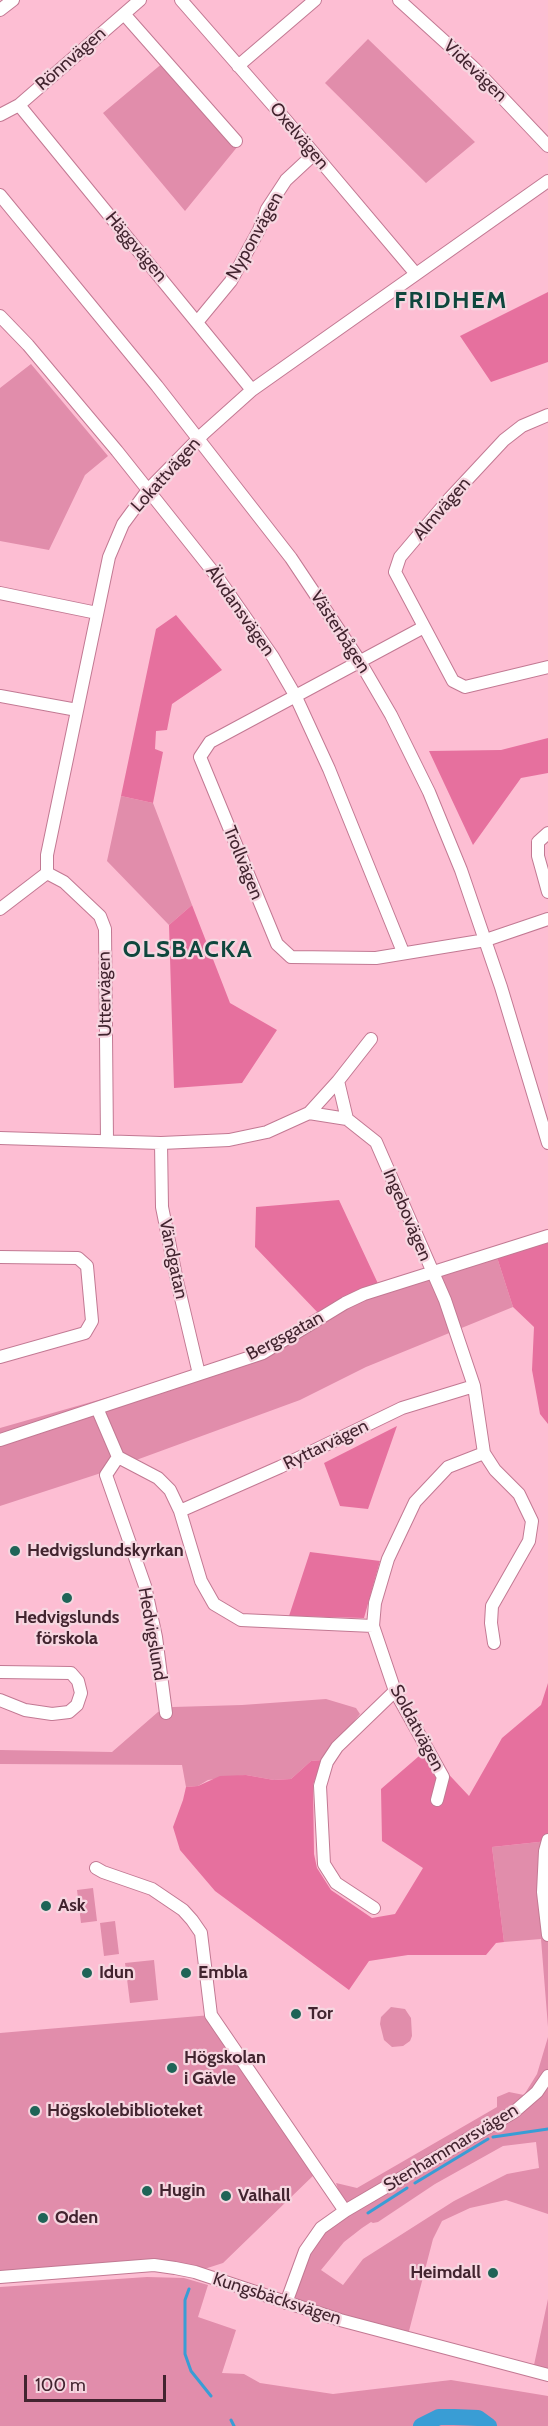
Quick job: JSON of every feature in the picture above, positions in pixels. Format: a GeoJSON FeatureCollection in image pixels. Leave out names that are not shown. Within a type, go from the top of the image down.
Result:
{"type":"FeatureCollection","features":[{"type":"Feature","properties":{"kind":"street"},"geometry":{"type":"LineString","coordinates":[[0,10],[13,0]]}},
{"type":"Feature","properties":{"kind":"street","name":"Rönnvägen"},"geometry":{"type":"LineString","coordinates":[[0,115],[18,105],[140,0]]}},
{"type":"Feature","properties":{"kind":"street","name":"Oxelvägen"},"geometry":{"type":"LineString","coordinates":[[181,0],[416,273]]}},
{"type":"Feature","properties":{"kind":"street"},"geometry":{"type":"LineString","coordinates":[[238,66],[315,0]]}},
{"type":"Feature","properties":{"kind":"street","name":"Videvägen"},"geometry":{"type":"LineString","coordinates":[[399,0],[475,69],[548,146]]}},
{"type":"Feature","properties":{"kind":"street"},"geometry":{"type":"LineString","coordinates":[[124,14],[236,141]]}},
{"type":"Feature","properties":{"kind":"street","name":"Häggvägen"},"geometry":{"type":"LineString","coordinates":[[18,105],[198,321],[252,390]]}},
{"type":"Feature","properties":{"kind":"street","name":"Nyponvägen"},"geometry":{"type":"LineString","coordinates":[[198,321],[231,281],[259,230],[267,208],[280,190],[314,154]]}},
{"type":"Feature","properties":{"kind":"street","name":"Lokattvägen"},"geometry":{"type":"LineString","coordinates":[[47,873],[47,855],[109,557],[123,524],[148,490],[197,439],[252,390],[548,181]]}},
{"type":"Feature","properties":{"kind":"street","name":"Västerbågen"},"geometry":{"type":"LineString","coordinates":[[0,195],[291,558],[359,660],[391,715],[429,792],[461,870],[486,940],[548,1143]]}},
{"type":"Feature","properties":{"kind":"street","name":"Älvdansvägen"},"geometry":{"type":"LineString","coordinates":[[0,316],[28,345],[148,490],[218,578],[273,657],[294,695],[334,780],[403,952]]}},
{"type":"Feature","properties":{"kind":"street","name":"Almvägen"},"geometry":{"type":"LineString","coordinates":[[548,415],[522,426],[504,440],[450,498],[396,564],[397,578],[453,681],[465,687],[548,667]]}},
{"type":"Feature","properties":{"kind":"street"},"geometry":{"type":"LineString","coordinates":[[0,593],[97,614]]}},
{"type":"Feature","properties":{"kind":"street"},"geometry":{"type":"LineString","coordinates":[[359,660],[424,627]]}},
{"type":"Feature","properties":{"kind":"street","name":"Trollvägen"},"geometry":{"type":"LineString","coordinates":[[359,660],[210,742],[200,757],[277,944],[291,957],[376,958],[486,940],[548,919]]}},
{"type":"Feature","properties":{"kind":"street"},"geometry":{"type":"LineString","coordinates":[[0,696],[77,710]]}},
{"type":"Feature","properties":{"kind":"street"},"geometry":{"type":"LineString","coordinates":[[548,834],[538,842],[538,856],[548,892]]}},
{"type":"Feature","properties":{"kind":"street"},"geometry":{"type":"LineString","coordinates":[[0,909],[47,873]]}},
{"type":"Feature","properties":{"kind":"street","name":"Uttervägen"},"geometry":{"type":"LineString","coordinates":[[47,873],[64,882],[100,916],[105,929],[107,1141]]}},
{"type":"Feature","properties":{"kind":"street"},"geometry":{"type":"LineString","coordinates":[[0,1138],[161,1143],[229,1140],[267,1132],[309,1113],[371,1039]]}},
{"type":"Feature","properties":{"kind":"street"},"geometry":{"type":"LineString","coordinates":[[338,1081],[347,1119]]}},
{"type":"Feature","properties":{"kind":"street","name":"Ingebovägen"},"geometry":{"type":"LineString","coordinates":[[309,1113],[347,1119],[376,1142],[445,1300],[474,1386],[484,1453],[495,1470],[519,1494],[532,1521],[530,1541],[492,1606],[491,1623],[494,1643]]}},
{"type":"Feature","properties":{"kind":"street","name":"Vändgatan"},"geometry":{"type":"LineString","coordinates":[[161,1143],[162,1207],[199,1374]]}},
{"type":"Feature","properties":{"kind":"street","name":"Bergsgatan"},"geometry":{"type":"LineString","coordinates":[[0,1440],[263,1353],[345,1303],[364,1294],[548,1236]]}},
{"type":"Feature","properties":{"kind":"street"},"geometry":{"type":"LineString","coordinates":[[0,1257],[78,1258],[87,1266],[92,1321],[85,1333],[0,1357]]}},
{"type":"Feature","properties":{"kind":"street","name":"Ryttarvägen"},"geometry":{"type":"LineString","coordinates":[[180,1511],[280,1467],[402,1408],[474,1386]]}},
{"type":"Feature","properties":{"kind":"street"},"geometry":{"type":"LineString","coordinates":[[97,1408],[118,1457],[158,1478],[170,1490],[180,1511],[201,1581],[214,1604],[242,1620],[373,1626]]}},
{"type":"Feature","properties":{"kind":"street","name":"Soldatvägen"},"geometry":{"type":"LineString","coordinates":[[437,1800],[443,1777],[395,1691],[373,1626],[375,1603],[388,1559],[415,1502],[448,1467],[484,1453]]}},
{"type":"Feature","properties":{"kind":"street","name":"Hedvigslund"},"geometry":{"type":"LineString","coordinates":[[118,1457],[106,1475],[145,1586],[156,1637],[166,1713]]}},
{"type":"Feature","properties":{"kind":"street"},"geometry":{"type":"LineString","coordinates":[[0,1672],[71,1673],[78,1681],[81,1693],[77,1705],[69,1712],[52,1714],[25,1710],[0,1700]]}},
{"type":"Feature","properties":{"kind":"street"},"geometry":{"type":"LineString","coordinates":[[374,1908],[336,1883],[324,1864],[320,1786],[327,1762],[337,1747],[395,1691]]}},
{"type":"Feature","properties":{"kind":"street"},"geometry":{"type":"LineString","coordinates":[[548,1840],[545,1851],[543,1892],[548,1935]]}},
{"type":"Feature","properties":{"kind":"street"},"geometry":{"type":"LineString","coordinates":[[96,1868],[152,1889],[183,1910],[192,1920],[201,1933],[211,2015],[345,2211]]}},
{"type":"Feature","properties":{"kind":"street","name":"Stenhammarsvägen"},"geometry":{"type":"LineString","coordinates":[[286,2303],[305,2251],[321,2229],[345,2211],[514,2112],[537,2092],[548,2076]]}},
{"type":"Feature","properties":{"kind":"street","name":"Kungsbäcksvägen"},"geometry":{"type":"LineString","coordinates":[[0,2277],[154,2265],[195,2272],[340,2320],[548,2375]]}},
{"type":"Feature","properties":{"kind":"shaded area"},"geometry":{"type":"Polygon","coordinates":[[[368,39],[475,142],[426,183],[325,83],[368,39]]]}},
{"type":"Feature","properties":{"kind":"shaded area"},"geometry":{"type":"Polygon","coordinates":[[[164,62],[238,146],[185,211],[103,113],[164,62]]]}},
{"type":"Feature","properties":{"kind":"shaded area"},"geometry":{"type":"Polygon","coordinates":[[[548,292],[548,362],[491,382],[460,336],[548,292]]]}},
{"type":"Feature","properties":{"kind":"shaded area"},"geometry":{"type":"Polygon","coordinates":[[[31,364],[108,456],[85,475],[49,550],[0,541],[0,388],[31,364]]]}},
{"type":"Feature","properties":{"kind":"shaded area"},"geometry":{"type":"Polygon","coordinates":[[[176,615],[222,670],[172,704],[167,730],[156,731],[155,749],[163,752],[153,803],[121,796],[156,629],[176,615]]]}},
{"type":"Feature","properties":{"kind":"shaded area"},"geometry":{"type":"Polygon","coordinates":[[[548,738],[548,773],[521,778],[473,845],[429,751],[501,750],[548,738]]]}},
{"type":"Feature","properties":{"kind":"shaded area"},"geometry":{"type":"Polygon","coordinates":[[[121,796],[153,803],[192,905],[169,925],[107,861],[121,796]]]}},
{"type":"Feature","properties":{"kind":"shaded area"},"geometry":{"type":"Polygon","coordinates":[[[192,905],[230,1003],[277,1030],[242,1083],[174,1088],[169,925],[192,905]]]}},
{"type":"Feature","properties":{"kind":"shaded area"},"geometry":{"type":"Polygon","coordinates":[[[339,1200],[381,1290],[320,1315],[255,1247],[256,1207],[339,1200]]]}},
{"type":"Feature","properties":{"kind":"shaded area"},"geometry":{"type":"Polygon","coordinates":[[[548,1229],[548,1424],[540,1414],[532,1370],[534,1327],[513,1307],[494,1248],[548,1229]]]}},
{"type":"Feature","properties":{"kind":"shaded area"},"geometry":{"type":"Polygon","coordinates":[[[494,1248],[513,1307],[366,1367],[300,1400],[98,1474],[0,1506],[0,1428],[263,1353],[345,1303],[494,1248]]]}},
{"type":"Feature","properties":{"kind":"shaded area"},"geometry":{"type":"Polygon","coordinates":[[[397,1426],[368,1509],[340,1506],[324,1463],[397,1426]]]}},
{"type":"Feature","properties":{"kind":"shaded area"},"geometry":{"type":"Polygon","coordinates":[[[310,1552],[380,1561],[364,1618],[289,1616],[310,1552]]]}},
{"type":"Feature","properties":{"kind":"shaded area"},"geometry":{"type":"Polygon","coordinates":[[[548,1683],[548,1841],[492,1847],[504,1942],[496,1943],[486,1955],[408,1955],[369,1961],[349,1990],[215,1891],[180,1850],[173,1827],[186,1787],[198,1786],[220,1776],[246,1775],[274,1780],[291,1779],[311,1761],[322,1760],[313,1785],[314,1854],[317,1868],[331,1890],[372,1918],[395,1914],[423,1868],[382,1841],[381,1789],[426,1750],[469,1796],[502,1738],[541,1705],[548,1683]]]}},
{"type":"Feature","properties":{"kind":"shaded area"},"geometry":{"type":"Polygon","coordinates":[[[326,1699],[356,1708],[360,1714],[322,1760],[311,1761],[291,1779],[274,1780],[246,1775],[208,1780],[198,1786],[186,1787],[182,1765],[0,1764],[0,1750],[112,1752],[158,1712],[173,1707],[326,1699]]]}},
{"type":"Feature","properties":{"kind":"shaded area"},"geometry":{"type":"Polygon","coordinates":[[[548,1841],[548,2027],[541,1939],[504,1942],[492,1847],[548,1841]]]}},
{"type":"Feature","properties":{"kind":"shaded area"},"geometry":{"type":"Polygon","coordinates":[[[93,1888],[97,1921],[81,1923],[77,1890],[93,1888]]]}},
{"type":"Feature","properties":{"kind":"shaded area"},"geometry":{"type":"Polygon","coordinates":[[[115,1921],[119,1954],[104,1956],[100,1923],[115,1921]]]}},
{"type":"Feature","properties":{"kind":"shaded area"},"geometry":{"type":"Polygon","coordinates":[[[154,1960],[158,2000],[130,2003],[125,1963],[154,1960]]]}},
{"type":"Feature","properties":{"kind":"shaded area"},"geometry":{"type":"Polygon","coordinates":[[[391,2007],[405,2009],[411,2018],[412,2036],[410,2041],[403,2046],[392,2047],[384,2040],[380,2024],[381,2017],[391,2007]]]}},
{"type":"Feature","properties":{"kind":"shaded area"},"geometry":{"type":"Polygon","coordinates":[[[211,2015],[318,2171],[223,2263],[195,2272],[154,2265],[0,2277],[0,2033],[211,2015]]]}},
{"type":"Feature","properties":{"kind":"shaded area"},"geometry":{"type":"Polygon","coordinates":[[[548,2037],[548,2214],[506,2200],[470,2208],[442,2221],[433,2239],[409,2331],[393,2334],[286,2303],[305,2251],[345,2211],[336,2183],[357,2188],[497,2107],[497,2097],[509,2092],[524,2095],[537,2074],[548,2037]],[[536,2142],[503,2146],[435,2184],[378,2222],[371,2222],[362,2228],[344,2242],[321,2270],[343,2285],[363,2259],[454,2201],[507,2174],[539,2168],[536,2142]]]}},
{"type":"Feature","properties":{"kind":"shaded area"},"geometry":{"type":"Polygon","coordinates":[[[147,2277],[184,2278],[208,2285],[198,2317],[236,2330],[222,2373],[244,2374],[260,2383],[333,2394],[451,2380],[548,2396],[548,2426],[0,2426],[0,2287],[147,2277]]]}},
{"type":"Feature","properties":{"kind":"shaded area"},"geometry":{"type":"Polygon","coordinates":[[[548,2299],[548,2369],[534,2365],[548,2299]]]}},
{"type":"Feature","properties":{"kind":"waterway"},"geometry":{"type":"LineString","coordinates":[[493,2137],[548,2129]]}},
{"type":"Feature","properties":{"kind":"waterway"},"geometry":{"type":"LineString","coordinates":[[415,2183],[488,2139]]}},
{"type":"Feature","properties":{"kind":"waterway"},"geometry":{"type":"LineString","coordinates":[[368,2213],[407,2188]]}},
{"type":"Feature","properties":{"kind":"waterway"},"geometry":{"type":"LineString","coordinates":[[189,2289],[185,2300],[185,2354],[191,2371],[211,2396]]}},
{"type":"Feature","properties":{"kind":"waterway"},"geometry":{"type":"LineString","coordinates":[[421,2426],[439,2417],[478,2418],[489,2426]]}},
{"type":"Feature","properties":{"kind":"waterway"},"geometry":{"type":"LineString","coordinates":[[231,2420],[234,2426]]}},
{"type":"Feature","properties":{"kind":"place","name":"Hedvigslundskyrkan"},"geometry":{"type":"Point","coordinates":[15,1551]}},
{"type":"Feature","properties":{"kind":"place","name":"Hedvigslunds förskola"},"geometry":{"type":"Point","coordinates":[67,1598]}},
{"type":"Feature","properties":{"kind":"place","name":"Ask"},"geometry":{"type":"Point","coordinates":[46,1906]}},
{"type":"Feature","properties":{"kind":"place","name":"Idun"},"geometry":{"type":"Point","coordinates":[87,1973]}},
{"type":"Feature","properties":{"kind":"place","name":"Embla"},"geometry":{"type":"Point","coordinates":[186,1973]}},
{"type":"Feature","properties":{"kind":"place","name":"Tor"},"geometry":{"type":"Point","coordinates":[296,2014]}},
{"type":"Feature","properties":{"kind":"place","name":"Högskolan i Gävle"},"geometry":{"type":"Point","coordinates":[172,2068]}},
{"type":"Feature","properties":{"kind":"place","name":"Högskolebiblioteket"},"geometry":{"type":"Point","coordinates":[35,2111]}},
{"type":"Feature","properties":{"kind":"place","name":"Hugin"},"geometry":{"type":"Point","coordinates":[147,2191]}},
{"type":"Feature","properties":{"kind":"place","name":"Valhall"},"geometry":{"type":"Point","coordinates":[226,2196]}},
{"type":"Feature","properties":{"kind":"place","name":"Oden"},"geometry":{"type":"Point","coordinates":[43,2218]}},
{"type":"Feature","properties":{"kind":"place","name":"Heimdall"},"geometry":{"type":"Point","coordinates":[493,2273]}},
{"type":"Feature","properties":{"kind":"district","name":"FRIDHEM"},"geometry":{"type":"Point","coordinates":[451,301]}},
{"type":"Feature","properties":{"kind":"district","name":"OLSBACKA"},"geometry":{"type":"Point","coordinates":[188,950]}}]}
